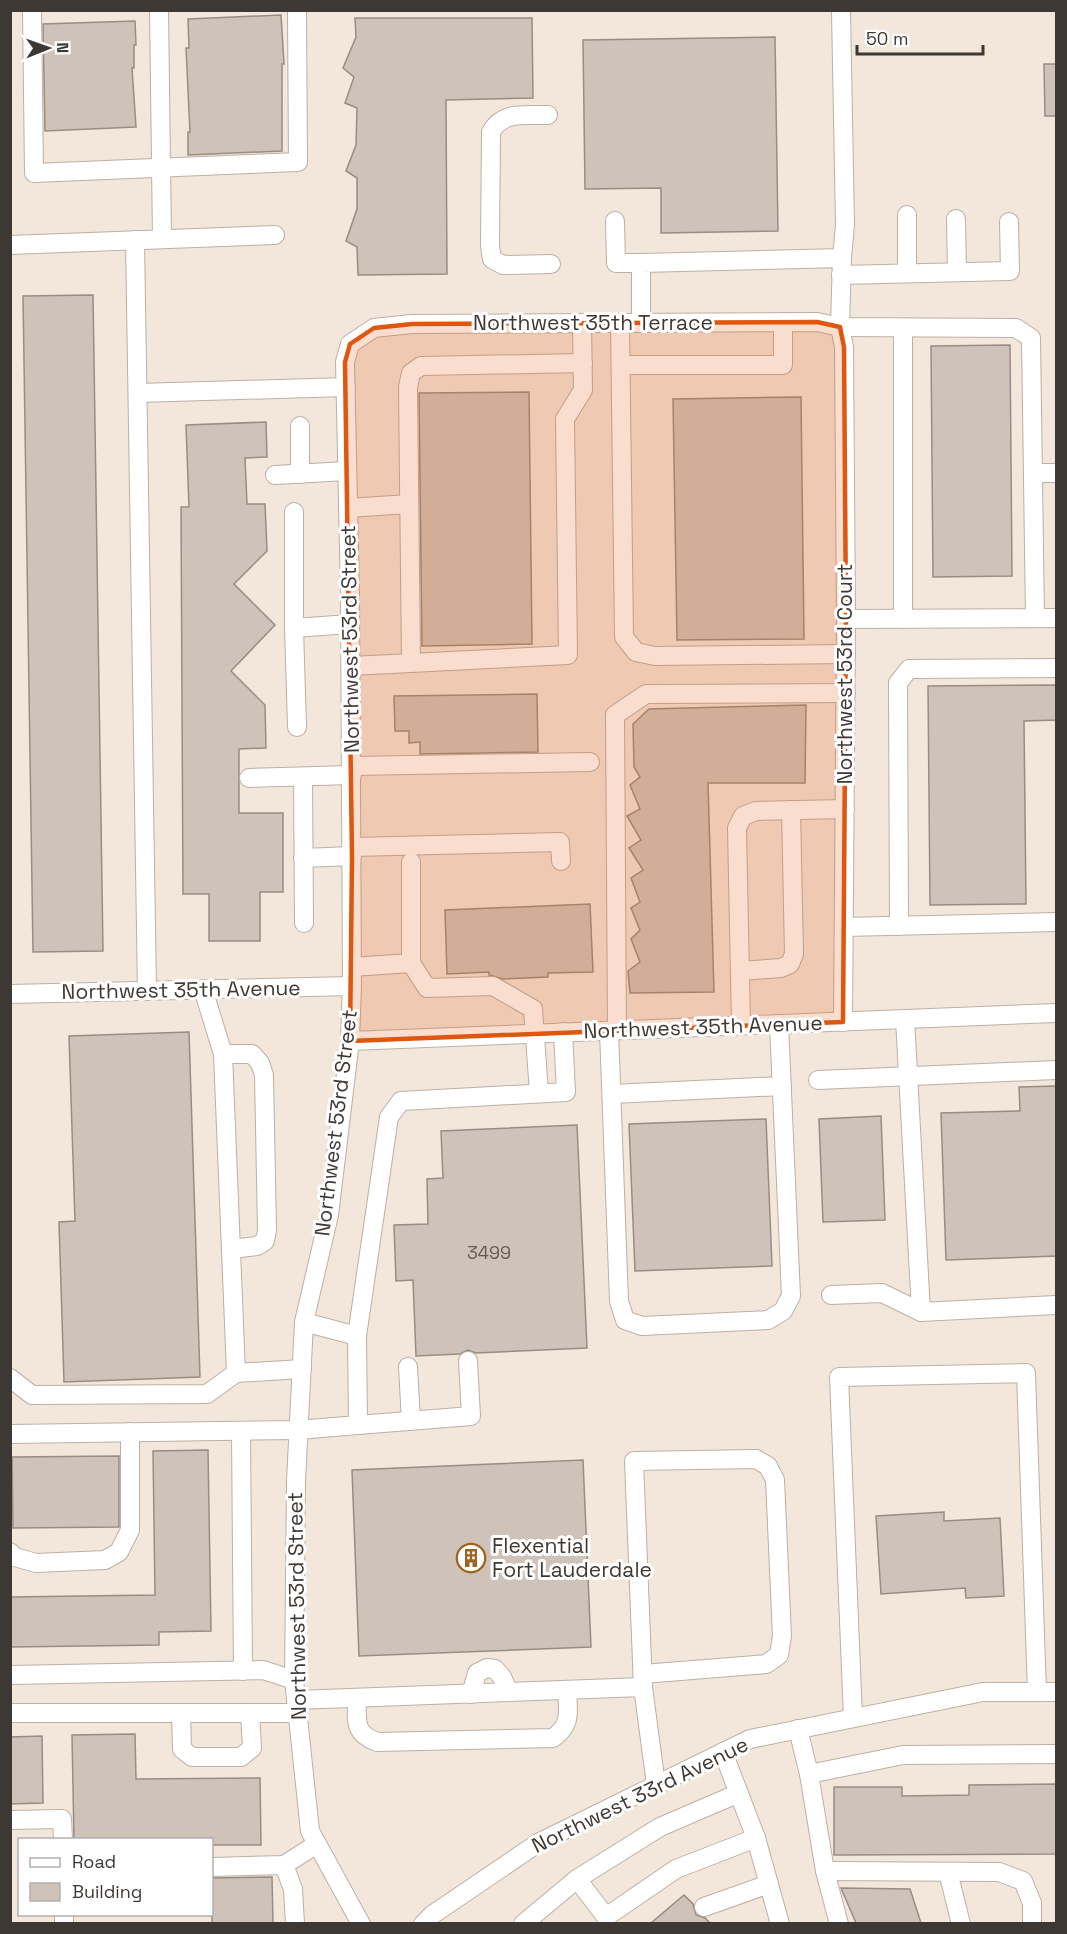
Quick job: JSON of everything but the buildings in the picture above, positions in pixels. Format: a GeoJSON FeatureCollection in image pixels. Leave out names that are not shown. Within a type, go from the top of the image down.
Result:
{"type":"FeatureCollection","features":[{"type":"Feature","properties":{"kind":"street"},"geometry":{"type":"LineString","coordinates":[[32,10],[34,173],[298,162],[297,10]]}},
{"type":"Feature","properties":{"kind":"street"},"geometry":{"type":"LineString","coordinates":[[159,10],[162,239]]}},
{"type":"Feature","properties":{"kind":"street","name":"Northwest 53rd Court"},"geometry":{"type":"LineString","coordinates":[[841,10],[845,225],[841,267],[840,327],[844,347],[846,619],[843,1022]]}},
{"type":"Feature","properties":{"kind":"street"},"geometry":{"type":"LineString","coordinates":[[549,115],[507,117],[496,122],[491,132],[490,246],[492,259],[503,265],[551,264]]}},
{"type":"Feature","properties":{"kind":"street"},"geometry":{"type":"LineString","coordinates":[[907,215],[907,273]]}},
{"type":"Feature","properties":{"kind":"street"},"geometry":{"type":"LineString","coordinates":[[956,219],[957,272]]}},
{"type":"Feature","properties":{"kind":"street"},"geometry":{"type":"LineString","coordinates":[[615,221],[616,263],[841,267],[907,273],[1010,271],[1009,222]]}},
{"type":"Feature","properties":{"kind":"street"},"geometry":{"type":"LineString","coordinates":[[10,245],[275,235]]}},
{"type":"Feature","properties":{"kind":"street"},"geometry":{"type":"LineString","coordinates":[[135,240],[147,991]]}},
{"type":"Feature","properties":{"kind":"street"},"geometry":{"type":"LineString","coordinates":[[641,262],[641,323]]}},
{"type":"Feature","properties":{"kind":"street"},"geometry":{"type":"LineString","coordinates":[[621,365],[783,365],[783,322]]}},
{"type":"Feature","properties":{"kind":"street","name":"Northwest 35th Terrace"},"geometry":{"type":"LineString","coordinates":[[350,344],[374,328],[412,324],[817,322],[840,327],[1016,328],[1031,338],[1033,473]]}},
{"type":"Feature","properties":{"kind":"street"},"geometry":{"type":"LineString","coordinates":[[351,666],[568,655],[565,419],[583,390],[582,323]]}},
{"type":"Feature","properties":{"kind":"street"},"geometry":{"type":"LineString","coordinates":[[620,323],[624,637],[636,652],[655,656],[846,654]]}},
{"type":"Feature","properties":{"kind":"street"},"geometry":{"type":"LineString","coordinates":[[903,327],[903,619]]}},
{"type":"Feature","properties":{"kind":"street","name":"Northwest 53rd Street"},"geometry":{"type":"LineString","coordinates":[[350,344],[345,362],[352,771],[350,1041],[329,1215],[304,1322],[296,1481],[294,1680],[310,1831],[361,1923]]}},
{"type":"Feature","properties":{"kind":"street"},"geometry":{"type":"LineString","coordinates":[[411,663],[408,387],[411,373],[421,366],[583,363]]}},
{"type":"Feature","properties":{"kind":"street"},"geometry":{"type":"LineString","coordinates":[[138,393],[346,387]]}},
{"type":"Feature","properties":{"kind":"street"},"geometry":{"type":"LineString","coordinates":[[300,426],[300,474]]}},
{"type":"Feature","properties":{"kind":"street"},"geometry":{"type":"LineString","coordinates":[[274,475],[347,471]]}},
{"type":"Feature","properties":{"kind":"street"},"geometry":{"type":"LineString","coordinates":[[1035,618],[1033,473],[1056,473]]}},
{"type":"Feature","properties":{"kind":"street"},"geometry":{"type":"LineString","coordinates":[[348,508],[409,504]]}},
{"type":"Feature","properties":{"kind":"street"},"geometry":{"type":"LineString","coordinates":[[294,512],[297,726]]}},
{"type":"Feature","properties":{"kind":"street"},"geometry":{"type":"LineString","coordinates":[[846,619],[1056,618]]}},
{"type":"Feature","properties":{"kind":"street"},"geometry":{"type":"LineString","coordinates":[[294,628],[350,624]]}},
{"type":"Feature","properties":{"kind":"street"},"geometry":{"type":"LineString","coordinates":[[898,926],[898,683],[909,669],[1056,668]]}},
{"type":"Feature","properties":{"kind":"street"},"geometry":{"type":"LineString","coordinates":[[779,1024],[791,1296],[783,1311],[768,1320],[642,1326],[626,1320],[619,1301],[612,1094],[615,715],[646,694],[846,693]]}},
{"type":"Feature","properties":{"kind":"street"},"geometry":{"type":"LineString","coordinates":[[249,778],[303,777],[352,771],[590,762]]}},
{"type":"Feature","properties":{"kind":"street"},"geometry":{"type":"LineString","coordinates":[[303,777],[304,923]]}},
{"type":"Feature","properties":{"kind":"street"},"geometry":{"type":"LineString","coordinates":[[741,1025],[736,828],[743,816],[756,811],[845,809]]}},
{"type":"Feature","properties":{"kind":"street"},"geometry":{"type":"LineString","coordinates":[[740,971],[781,968],[790,964],[794,954],[791,810]]}},
{"type":"Feature","properties":{"kind":"street"},"geometry":{"type":"LineString","coordinates":[[303,858],[352,852],[560,842],[561,861]]}},
{"type":"Feature","properties":{"kind":"street"},"geometry":{"type":"LineString","coordinates":[[411,862],[411,963],[427,988],[493,986],[533,1009],[538,1093]]}},
{"type":"Feature","properties":{"kind":"street"},"geometry":{"type":"LineString","coordinates":[[844,927],[1056,922]]}},
{"type":"Feature","properties":{"kind":"street"},"geometry":{"type":"LineString","coordinates":[[352,967],[411,963]]}},
{"type":"Feature","properties":{"kind":"street","name":"Northwest 35th Avenue"},"geometry":{"type":"LineString","coordinates":[[10,994],[352,986]]}},
{"type":"Feature","properties":{"kind":"street"},"geometry":{"type":"LineString","coordinates":[[203,989],[223,1054],[236,1373]]}},
{"type":"Feature","properties":{"kind":"street","name":"Northwest 35th Avenue"},"geometry":{"type":"LineString","coordinates":[[350,1041],[1056,1013]]}},
{"type":"Feature","properties":{"kind":"street"},"geometry":{"type":"LineString","coordinates":[[905,1019],[921,1312]]}},
{"type":"Feature","properties":{"kind":"street"},"geometry":{"type":"LineString","coordinates":[[358,1425],[357,1336],[389,1117],[401,1101],[566,1092],[563,1032]]}},
{"type":"Feature","properties":{"kind":"street"},"geometry":{"type":"LineString","coordinates":[[223,1054],[252,1054],[260,1063],[264,1075],[267,1230],[265,1240],[256,1246],[231,1249]]}},
{"type":"Feature","properties":{"kind":"street"},"geometry":{"type":"LineString","coordinates":[[818,1080],[1056,1070]]}},
{"type":"Feature","properties":{"kind":"street"},"geometry":{"type":"LineString","coordinates":[[612,1094],[782,1086]]}},
{"type":"Feature","properties":{"kind":"street"},"geometry":{"type":"LineString","coordinates":[[831,1295],[882,1293],[921,1312],[1056,1305]]}},
{"type":"Feature","properties":{"kind":"street"},"geometry":{"type":"LineString","coordinates":[[304,1322],[357,1336]]}},
{"type":"Feature","properties":{"kind":"street"},"geometry":{"type":"LineString","coordinates":[[10,1434],[298,1430],[471,1416],[468,1361]]}},
{"type":"Feature","properties":{"kind":"street"},"geometry":{"type":"LineString","coordinates":[[408,1367],[411,1421]]}},
{"type":"Feature","properties":{"kind":"street"},"geometry":{"type":"LineString","coordinates":[[10,1378],[32,1395],[207,1394],[236,1373],[302,1369]]}},
{"type":"Feature","properties":{"kind":"street"},"geometry":{"type":"LineString","coordinates":[[853,1718],[839,1377],[1026,1373],[1037,1692]]}},
{"type":"Feature","properties":{"kind":"street"},"geometry":{"type":"LineString","coordinates":[[241,1431],[243,1671]]}},
{"type":"Feature","properties":{"kind":"street"},"geometry":{"type":"LineString","coordinates":[[10,1552],[15,1557],[36,1563],[105,1560],[119,1552],[130,1530],[130,1432]]}},
{"type":"Feature","properties":{"kind":"street"},"geometry":{"type":"LineString","coordinates":[[10,1713],[250,1713],[357,1698],[567,1690],[643,1681],[766,1664],[779,1655],[782,1636],[776,1480],[768,1466],[756,1459],[634,1461],[643,1681],[656,1785]]}},
{"type":"Feature","properties":{"kind":"street"},"geometry":{"type":"LineString","coordinates":[[263,1670],[294,1650]]}},
{"type":"Feature","properties":{"kind":"street"},"geometry":{"type":"LineString","coordinates":[[471,1694],[477,1673],[487,1668],[495,1669],[502,1677],[509,1692]]}},
{"type":"Feature","properties":{"kind":"street"},"geometry":{"type":"LineString","coordinates":[[10,1675],[263,1670],[294,1680]]}},
{"type":"Feature","properties":{"kind":"street"},"geometry":{"type":"LineString","coordinates":[[357,1698],[358,1728],[365,1737],[377,1742],[553,1738],[562,1731],[568,1720],[567,1690]]}},
{"type":"Feature","properties":{"kind":"street","name":"Northwest 33rd Avenue"},"geometry":{"type":"LineString","coordinates":[[423,1923],[538,1843],[750,1739],[983,1692],[1056,1692]]}},
{"type":"Feature","properties":{"kind":"street"},"geometry":{"type":"LineString","coordinates":[[181,1714],[182,1749],[192,1757],[241,1757],[252,1748],[250,1713]]}},
{"type":"Feature","properties":{"kind":"street"},"geometry":{"type":"LineString","coordinates":[[798,1729],[809,1774],[825,1871],[839,1923]]}},
{"type":"Feature","properties":{"kind":"street"},"geometry":{"type":"LineString","coordinates":[[723,1752],[756,1838],[780,1923]]}},
{"type":"Feature","properties":{"kind":"street"},"geometry":{"type":"LineString","coordinates":[[809,1774],[903,1755],[1056,1754]]}},
{"type":"Feature","properties":{"kind":"street"},"geometry":{"type":"LineString","coordinates":[[523,1923],[577,1879],[660,1827],[739,1793]]}},
{"type":"Feature","properties":{"kind":"street"},"geometry":{"type":"LineString","coordinates":[[10,1820],[62,1818],[63,1838]]}},
{"type":"Feature","properties":{"kind":"street"},"geometry":{"type":"LineString","coordinates":[[577,1879],[606,1917],[676,1869],[756,1838]]}},
{"type":"Feature","properties":{"kind":"street"},"geometry":{"type":"LineString","coordinates":[[213,1867],[284,1865],[317,1844]]}},
{"type":"Feature","properties":{"kind":"street"},"geometry":{"type":"LineString","coordinates":[[284,1865],[293,1888],[295,1923]]}},
{"type":"Feature","properties":{"kind":"street"},"geometry":{"type":"LineString","coordinates":[[825,1871],[999,1872],[1023,1881],[1032,1903],[1032,1923]]}},
{"type":"Feature","properties":{"kind":"street"},"geometry":{"type":"LineString","coordinates":[[948,1872],[961,1923]]}},
{"type":"Feature","properties":{"kind":"street"},"geometry":{"type":"LineString","coordinates":[[704,1907],[769,1884]]}},
{"type":"Feature","properties":{"kind":"highlighted area"},"geometry":{"type":"Polygon","coordinates":[[[817,322],[840,327],[844,347],[846,619],[843,1022],[350,1041],[352,856],[345,362],[350,344],[374,328],[412,324],[817,322]]]}},
{"type":"Feature","properties":{"kind":"place","name":"Flexential Fort Lauderdale"},"geometry":{"type":"Point","coordinates":[471,1558]}}]}
